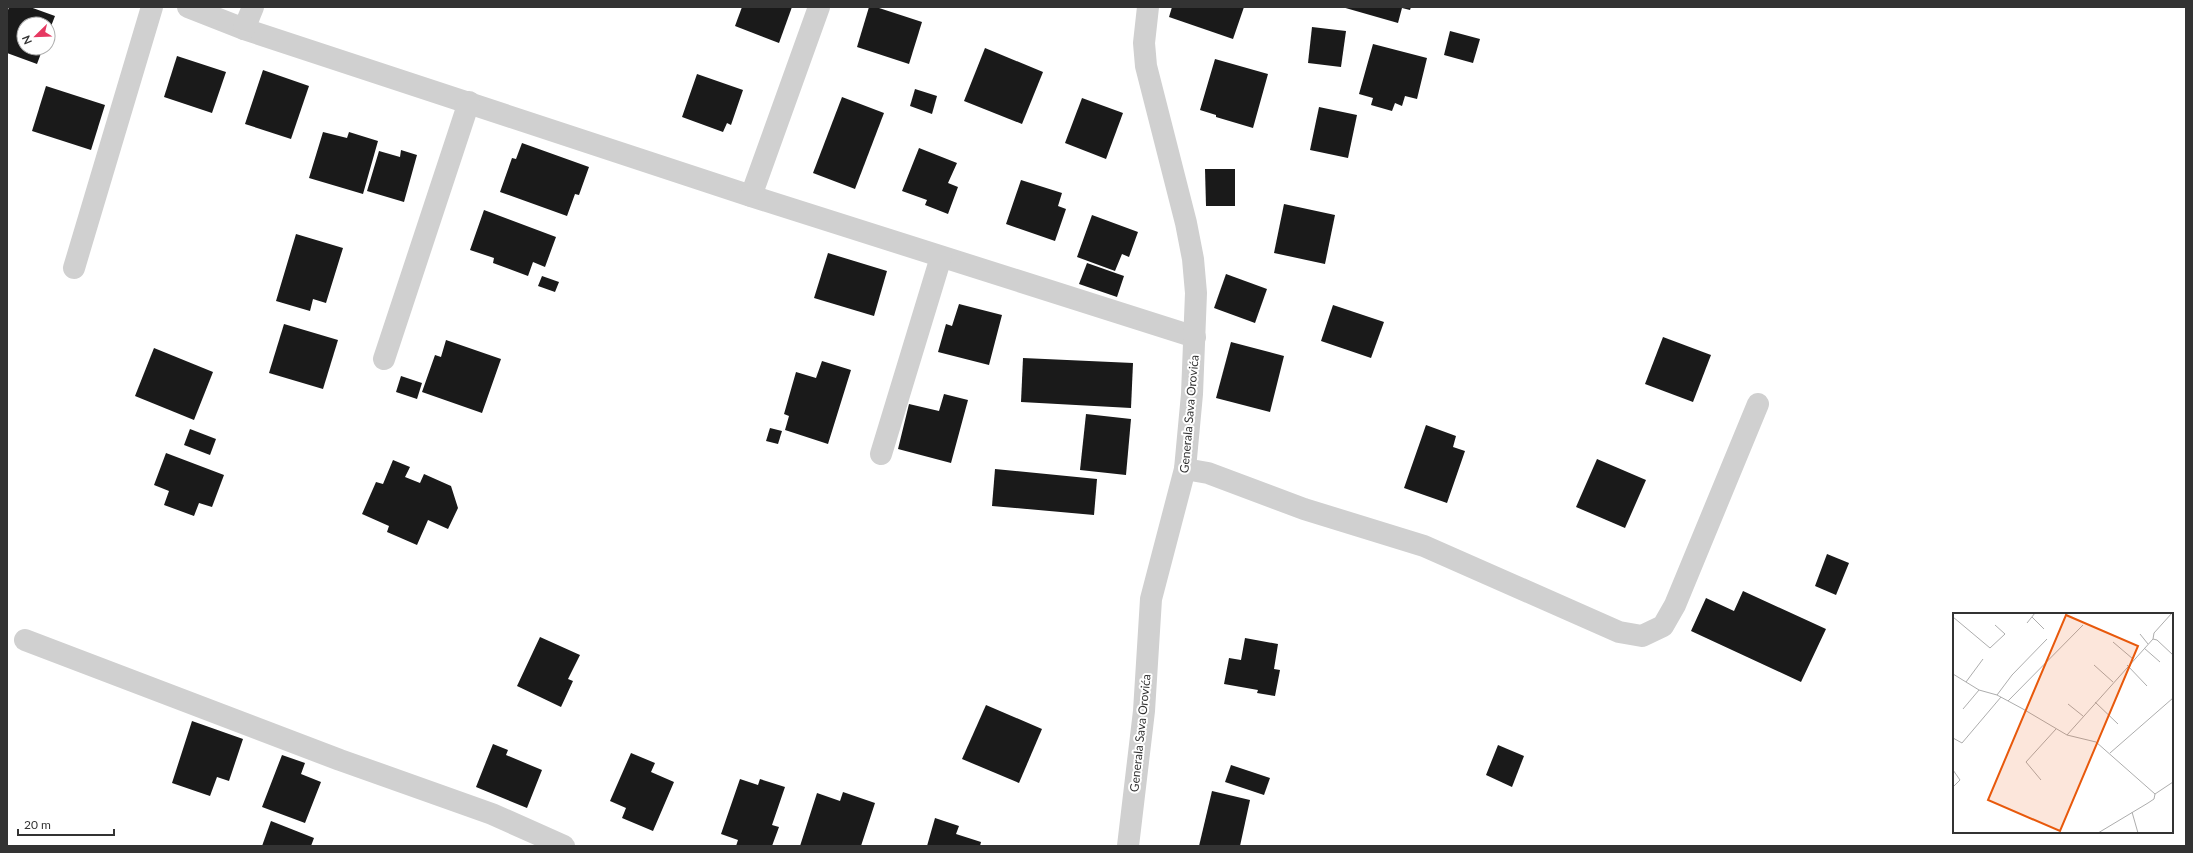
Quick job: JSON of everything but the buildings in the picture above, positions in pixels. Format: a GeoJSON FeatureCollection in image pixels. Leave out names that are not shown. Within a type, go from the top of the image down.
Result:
{"type":"FeatureCollection","features":[{"type":"Feature","properties":{"kind":"street"},"geometry":{"type":"LineString","coordinates":[[74,268],[152,7]]}},
{"type":"Feature","properties":{"kind":"street"},"geometry":{"type":"LineString","coordinates":[[188,7],[244,29],[751,196],[1195,337]]}},
{"type":"Feature","properties":{"kind":"street"},"geometry":{"type":"LineString","coordinates":[[244,29],[253,7]]}},
{"type":"Feature","properties":{"kind":"street"},"geometry":{"type":"LineString","coordinates":[[751,196],[819,7]]}},
{"type":"Feature","properties":{"kind":"street","name":"Generala Sava Orovića"},"geometry":{"type":"LineString","coordinates":[[1128,846],[1144,711],[1151,599],[1185,469],[1192,394],[1195,337],[1196,293],[1193,259],[1171,160],[1146,66],[1144,43],[1148,7]]}},
{"type":"Feature","properties":{"kind":"street"},"geometry":{"type":"LineString","coordinates":[[384,359],[469,102]]}},
{"type":"Feature","properties":{"kind":"street"},"geometry":{"type":"LineString","coordinates":[[881,454],[941,257]]}},
{"type":"Feature","properties":{"kind":"street"},"geometry":{"type":"LineString","coordinates":[[1185,469],[1208,473],[1304,509],[1424,546],[1619,632],[1642,636],[1663,626],[1675,605],[1758,404]]}},
{"type":"Feature","properties":{"kind":"street"},"geometry":{"type":"LineString","coordinates":[[25,640],[340,760],[492,814],[564,846]]}}]}
